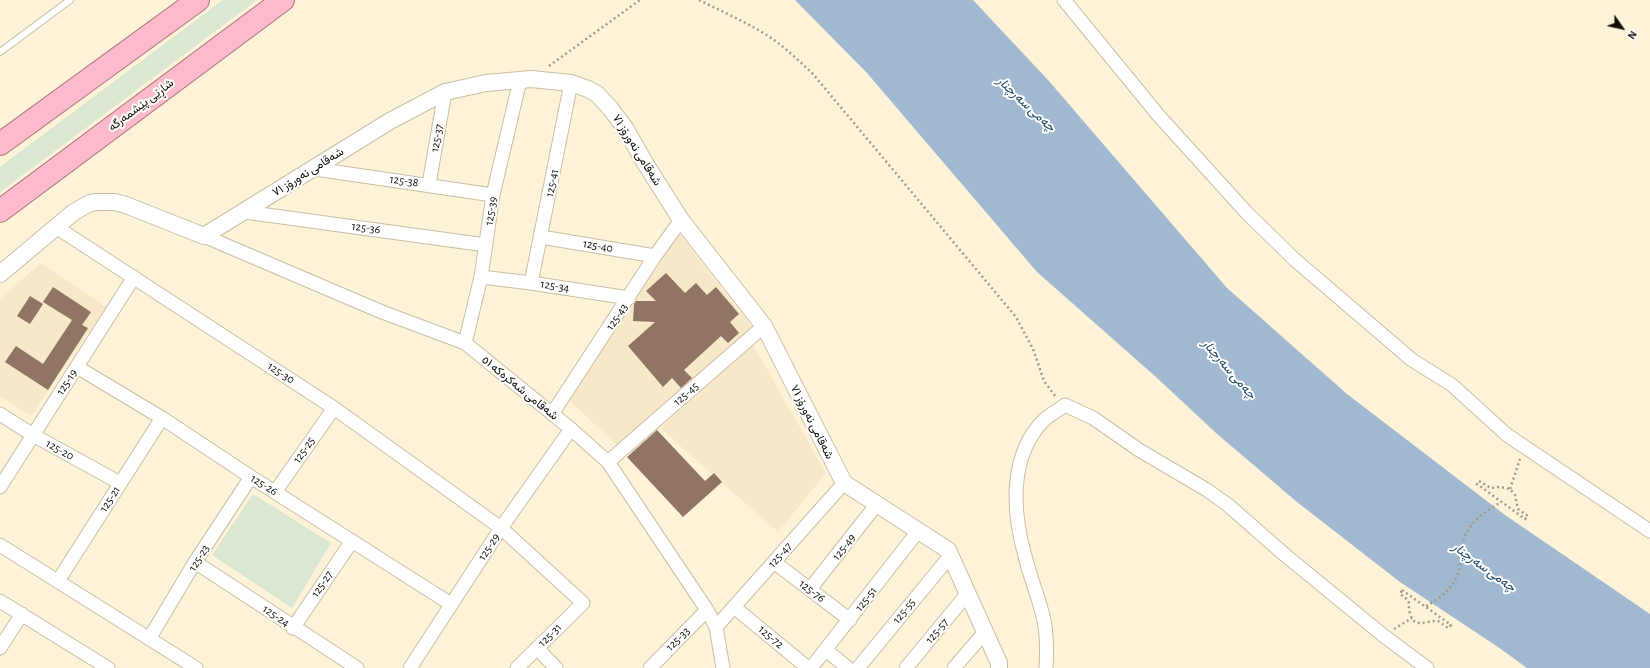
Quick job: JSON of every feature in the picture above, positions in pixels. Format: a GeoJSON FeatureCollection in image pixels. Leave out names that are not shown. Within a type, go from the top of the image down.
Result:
{"type":"FeatureCollection","features":[{"type":"Feature","properties":{"kind":"highway"},"geometry":{"type":"LineString","coordinates":[[0,144],[198,0]]}},
{"type":"Feature","properties":{"kind":"highway","name":"شاڕێی پێشمەرگە"},"geometry":{"type":"LineString","coordinates":[[0,211],[262,14],[283,0]]}},
{"type":"Feature","properties":{"kind":"highway"},"geometry":{"type":"LineString","coordinates":[[262,14],[289,0]]}},
{"type":"Feature","properties":{"kind":"street"},"geometry":{"type":"LineString","coordinates":[[1064,0],[1160,116],[1246,212],[1274,241],[1319,282],[1412,360],[1452,385],[1491,422],[1524,448],[1650,531]]}},
{"type":"Feature","properties":{"kind":"street","name":"شەقامی نەورۆز ٧١"},"geometry":{"type":"LineString","coordinates":[[204,236],[315,169],[390,121],[445,92],[486,83],[526,79],[571,83],[588,88],[597,94],[610,108],[625,128],[681,220],[764,326],[844,483]]}},
{"type":"Feature","properties":{"kind":"street","name":"125-39"},"geometry":{"type":"LineString","coordinates":[[465,343],[481,277],[493,195],[526,79]]}},
{"type":"Feature","properties":{"kind":"street","name":"125-41"},"geometry":{"type":"LineString","coordinates":[[531,283],[571,83]]}},
{"type":"Feature","properties":{"kind":"street","name":"125-37"},"geometry":{"type":"LineString","coordinates":[[428,184],[445,92]]}},
{"type":"Feature","properties":{"kind":"street","name":"125-38"},"geometry":{"type":"LineString","coordinates":[[315,169],[428,184],[493,195]]}},
{"type":"Feature","properties":{"kind":"street"},"geometry":{"type":"LineString","coordinates":[[0,274],[56,227],[82,207],[90,203],[104,201],[126,205],[204,236]]}},
{"type":"Feature","properties":{"kind":"street","name":"125-36"},"geometry":{"type":"LineString","coordinates":[[245,212],[486,245]]}},
{"type":"Feature","properties":{"kind":"street","name":"125-43"},"geometry":{"type":"LineString","coordinates":[[552,414],[655,256],[681,220]]}},
{"type":"Feature","properties":{"kind":"street","name":"125-30"},"geometry":{"type":"LineString","coordinates":[[56,227],[334,408],[501,528],[583,602]]}},
{"type":"Feature","properties":{"kind":"street","name":"شەقامی شەکرەکە ٥١"},"geometry":{"type":"LineString","coordinates":[[204,236],[382,312],[465,343],[571,429],[608,462],[707,610],[716,627],[723,668]]}},
{"type":"Feature","properties":{"kind":"street","name":"125-40"},"geometry":{"type":"LineString","coordinates":[[541,237],[655,256]]}},
{"type":"Feature","properties":{"kind":"street","name":"125-19"},"geometry":{"type":"LineString","coordinates":[[0,487],[134,277]]}},
{"type":"Feature","properties":{"kind":"street","name":"125-34"},"geometry":{"type":"LineString","coordinates":[[481,277],[629,298]]}},
{"type":"Feature","properties":{"kind":"street","name":"125-45"},"geometry":{"type":"LineString","coordinates":[[608,462],[764,326]]}},
{"type":"Feature","properties":{"kind":"street","name":"125-26"},"geometry":{"type":"LineString","coordinates":[[77,367],[162,418],[251,477],[451,604]]}},
{"type":"Feature","properties":{"kind":"street"},"geometry":{"type":"LineString","coordinates":[[1046,668],[1046,636],[1044,619],[1019,534],[1016,511],[1016,488],[1019,464],[1029,439],[1046,418],[1065,405],[1093,418],[1139,450],[1212,493],[1384,636],[1427,668]]}},
{"type":"Feature","properties":{"kind":"street","name":"125-25"},"geometry":{"type":"LineString","coordinates":[[275,492],[334,408]]}},
{"type":"Feature","properties":{"kind":"street","name":"125-20"},"geometry":{"type":"LineString","coordinates":[[0,414],[33,435],[120,483]]}},
{"type":"Feature","properties":{"kind":"street","name":"125-21"},"geometry":{"type":"LineString","coordinates":[[58,581],[162,418]]}},
{"type":"Feature","properties":{"kind":"street","name":"125-29"},"geometry":{"type":"LineString","coordinates":[[410,668],[501,528],[571,429]]}},
{"type":"Feature","properties":{"kind":"street","name":"125-23"},"geometry":{"type":"LineString","coordinates":[[148,639],[195,562],[251,477]]}},
{"type":"Feature","properties":{"kind":"street"},"geometry":{"type":"LineString","coordinates":[[844,483],[948,550],[999,663],[999,668]]}},
{"type":"Feature","properties":{"kind":"street","name":"125-47"},"geometry":{"type":"LineString","coordinates":[[716,627],[844,483]]}},
{"type":"Feature","properties":{"kind":"street","name":"125-49"},"geometry":{"type":"LineString","coordinates":[[810,590],[877,504]]}},
{"type":"Feature","properties":{"kind":"street","name":"125-51"},"geometry":{"type":"LineString","coordinates":[[811,668],[919,530]]}},
{"type":"Feature","properties":{"kind":"street","name":"125-27"},"geometry":{"type":"LineString","coordinates":[[293,628],[352,541]]}},
{"type":"Feature","properties":{"kind":"street"},"geometry":{"type":"LineString","coordinates":[[0,545],[196,668]]}},
{"type":"Feature","properties":{"kind":"street","name":"125-55"},"geometry":{"type":"LineString","coordinates":[[858,668],[951,555]]}},
{"type":"Feature","properties":{"kind":"street","name":"125-24"},"geometry":{"type":"LineString","coordinates":[[195,562],[293,628],[357,668]]}},
{"type":"Feature","properties":{"kind":"street","name":"125-76"},"geometry":{"type":"LineString","coordinates":[[774,562],[850,620]]}},
{"type":"Feature","properties":{"kind":"street","name":"125-57"},"geometry":{"type":"LineString","coordinates":[[906,668],[968,593]]}},
{"type":"Feature","properties":{"kind":"street"},"geometry":{"type":"LineString","coordinates":[[0,601],[108,668]]}},
{"type":"Feature","properties":{"kind":"street","name":"125-31"},"geometry":{"type":"LineString","coordinates":[[517,668],[583,602]]}},
{"type":"Feature","properties":{"kind":"street","name":"125-72"},"geometry":{"type":"LineString","coordinates":[[734,607],[808,668]]}},
{"type":"Feature","properties":{"kind":"street","name":"125-33"},"geometry":{"type":"LineString","coordinates":[[650,668],[707,610]]}},
{"type":"Feature","properties":{"kind":"street"},"geometry":{"type":"LineString","coordinates":[[0,648],[22,614]]}},
{"type":"Feature","properties":{"kind":"street"},"geometry":{"type":"LineString","coordinates":[[954,668],[985,632]]}},
{"type":"Feature","properties":{"kind":"street"},"geometry":{"type":"LineString","coordinates":[[537,648],[556,668]]}},
{"type":"Feature","properties":{"kind":"street"},"geometry":{"type":"LineString","coordinates":[[826,650],[848,668]]}},
{"type":"Feature","properties":{"kind":"lane"},"geometry":{"type":"LineString","coordinates":[[0,52],[70,0]]}},
{"type":"Feature","properties":{"kind":"path"},"geometry":{"type":"LineString","coordinates":[[526,79],[640,0]]}},
{"type":"Feature","properties":{"kind":"path"},"geometry":{"type":"LineString","coordinates":[[698,0],[740,19],[767,35],[791,53],[813,74],[1016,317],[1033,349],[1044,381],[1053,395],[1065,405]]}},
{"type":"Feature","properties":{"kind":"path"},"geometry":{"type":"LineString","coordinates":[[1510,489],[1524,448]]}},
{"type":"Feature","properties":{"kind":"path"},"geometry":{"type":"LineString","coordinates":[[1479,481],[1491,488],[1500,486],[1510,489],[1515,495],[1518,508],[1528,516],[1525,520],[1477,484],[1479,481]]}},
{"type":"Feature","properties":{"kind":"path"},"geometry":{"type":"LineString","coordinates":[[1426,606],[1442,596],[1453,583],[1458,572],[1464,540],[1472,525],[1484,513],[1501,502]]}},
{"type":"Feature","properties":{"kind":"path"},"geometry":{"type":"LineString","coordinates":[[1402,590],[1451,625],[1448,628],[1438,621],[1422,624],[1412,618],[1409,610],[1409,603],[1400,594],[1402,590]]}},
{"type":"Feature","properties":{"kind":"path"},"geometry":{"type":"LineString","coordinates":[[1384,636],[1412,618]]}},
{"type":"Feature","properties":{"kind":"shaded area"},"geometry":{"type":"Polygon","coordinates":[[[679,234],[753,328],[619,447],[569,400],[679,234]]]}},
{"type":"Feature","properties":{"kind":"shaded area"},"geometry":{"type":"Polygon","coordinates":[[[41,263],[106,307],[31,416],[0,396],[0,299],[41,263]]]}},
{"type":"Feature","properties":{"kind":"shaded area"},"geometry":{"type":"Polygon","coordinates":[[[753,345],[826,473],[778,532],[660,428],[753,345]]]}},
{"type":"Feature","properties":{"kind":"green space"},"geometry":{"type":"Polygon","coordinates":[[[223,0],[257,0],[0,192],[0,167],[223,0]]]}},
{"type":"Feature","properties":{"kind":"green space"},"geometry":{"type":"Polygon","coordinates":[[[253,494],[331,543],[292,608],[212,555],[253,494]]]}},
{"type":"Feature","properties":{"kind":"water","name":"چەمی سەرچنار"},"geometry":{"type":"Polygon","coordinates":[[[795,0],[973,0],[1048,80],[1227,288],[1347,394],[1505,515],[1650,614],[1650,668],[1527,668],[1400,582],[1297,502],[1216,433],[1156,377],[1037,272],[867,73],[795,0]]]}},
{"type":"Feature","properties":{"kind":"building"},"geometry":{"type":"Polygon","coordinates":[[[666,273],[685,293],[696,283],[707,295],[716,287],[739,314],[730,322],[739,333],[728,343],[721,336],[684,370],[692,378],[681,388],[672,378],[663,387],[628,346],[655,322],[633,321],[634,304],[636,301],[656,301],[646,291],[666,273]]]}},
{"type":"Feature","properties":{"kind":"building"},"geometry":{"type":"Polygon","coordinates":[[[53,287],[91,312],[82,325],[88,328],[48,390],[5,362],[16,346],[43,364],[72,320],[43,302],[53,287]]]}},
{"type":"Feature","properties":{"kind":"building"},"geometry":{"type":"Polygon","coordinates":[[[30,296],[43,304],[30,324],[17,316],[30,296]]]}},
{"type":"Feature","properties":{"kind":"building"},"geometry":{"type":"Polygon","coordinates":[[[657,430],[705,481],[714,473],[722,482],[683,517],[627,457],[657,430]]]}}]}
